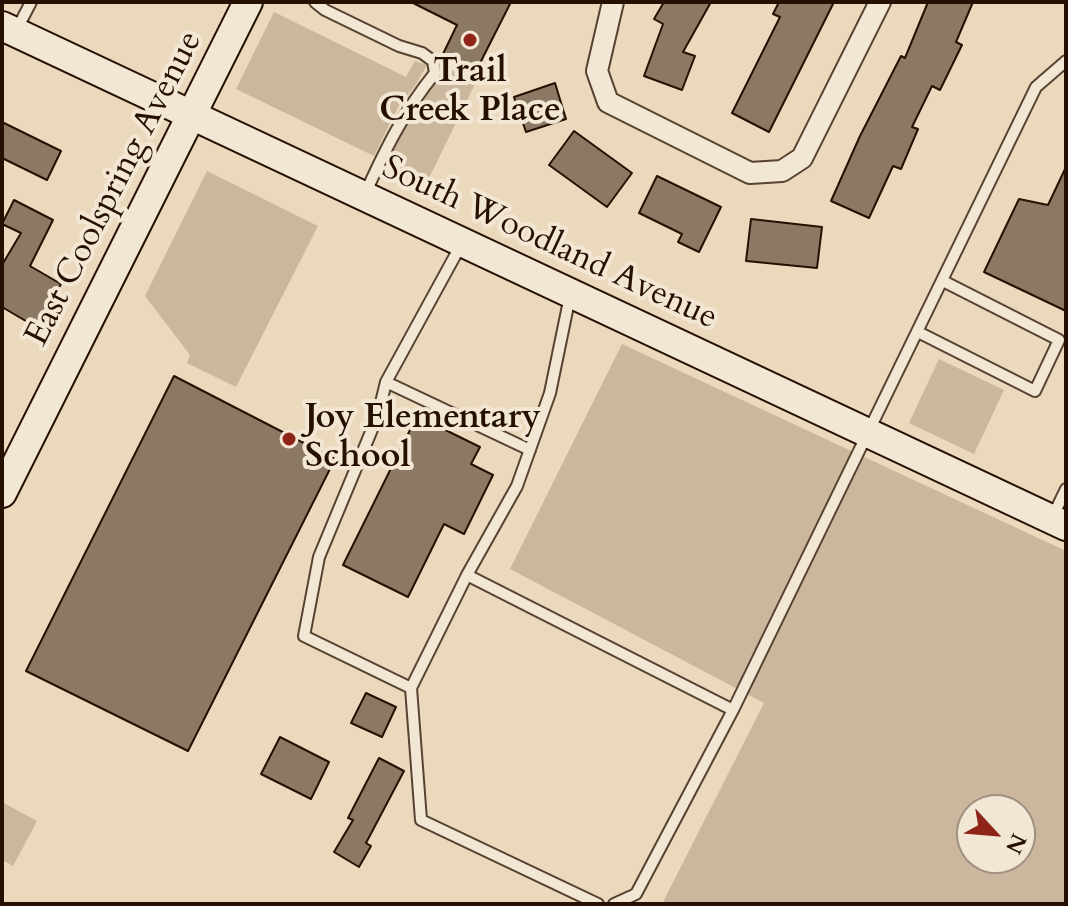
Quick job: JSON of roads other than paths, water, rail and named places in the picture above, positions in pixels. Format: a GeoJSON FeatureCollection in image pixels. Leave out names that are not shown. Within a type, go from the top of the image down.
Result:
{"type":"FeatureCollection","features":[{"type":"Feature","properties":{"kind":"street","name":"East Coolspring Avenue"},"geometry":{"type":"LineString","coordinates":[[2,493],[248,2]]}},
{"type":"Feature","properties":{"kind":"street"},"geometry":{"type":"LineString","coordinates":[[613,2],[597,71],[608,102],[750,173],[782,171],[802,158],[880,2]]}},
{"type":"Feature","properties":{"kind":"street","name":"South Woodland Avenue"},"geometry":{"type":"LineString","coordinates":[[6,29],[1059,523]]}},
{"type":"Feature","properties":{"kind":"lane"},"geometry":{"type":"LineString","coordinates":[[6,29],[31,2]]}},
{"type":"Feature","properties":{"kind":"lane"},"geometry":{"type":"LineString","coordinates":[[315,2],[325,10],[399,46],[422,53],[433,61],[435,73],[409,105],[392,134],[364,196]]}},
{"type":"Feature","properties":{"kind":"lane"},"geometry":{"type":"LineString","coordinates":[[614,904],[636,894],[733,710],[1036,87],[1066,61]]}},
{"type":"Feature","properties":{"kind":"lane"},"geometry":{"type":"LineString","coordinates":[[411,688],[304,636],[319,557],[378,415],[386,382],[462,242]]}},
{"type":"Feature","properties":{"kind":"lane"},"geometry":{"type":"LineString","coordinates":[[918,332],[1035,391],[1062,341],[943,281]]}},
{"type":"Feature","properties":{"kind":"lane"},"geometry":{"type":"LineString","coordinates":[[571,293],[550,393],[517,486],[467,575],[411,688],[421,820],[598,904]]}},
{"type":"Feature","properties":{"kind":"lane"},"geometry":{"type":"LineString","coordinates":[[386,382],[530,450]]}},
{"type":"Feature","properties":{"kind":"lane"},"geometry":{"type":"LineString","coordinates":[[1059,523],[1066,489]]}},
{"type":"Feature","properties":{"kind":"lane"},"geometry":{"type":"LineString","coordinates":[[467,575],[733,710]]}},
{"type":"Feature","properties":{"kind":"place","name":"Trail Creek Place"},"geometry":{"type":"Point","coordinates":[470,40]}},
{"type":"Feature","properties":{"kind":"place","name":"Joy Elementary School"},"geometry":{"type":"Point","coordinates":[289,439]}}]}
